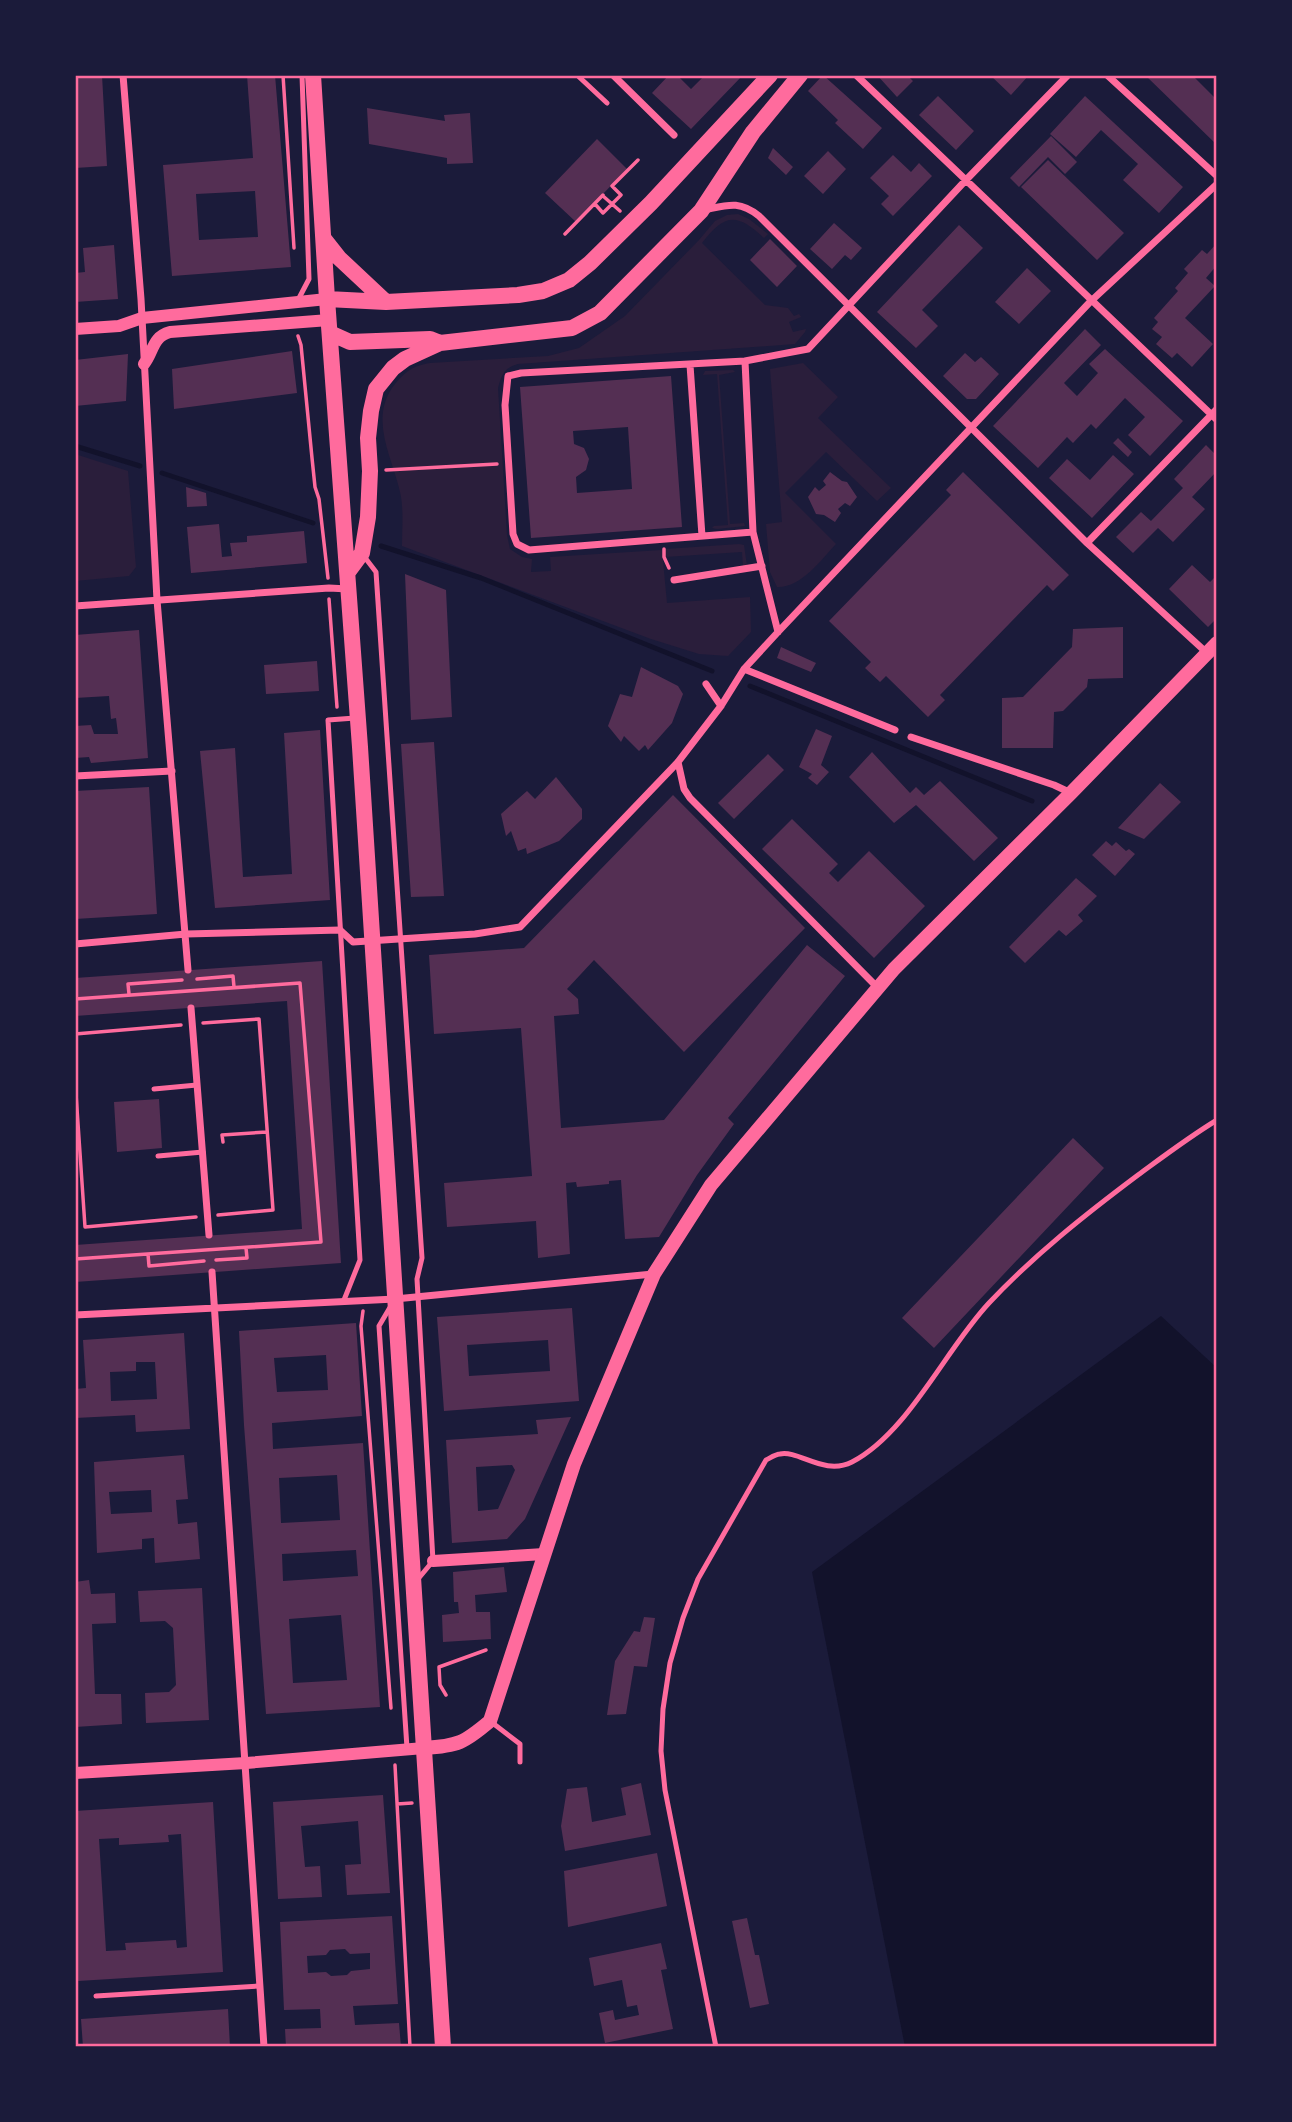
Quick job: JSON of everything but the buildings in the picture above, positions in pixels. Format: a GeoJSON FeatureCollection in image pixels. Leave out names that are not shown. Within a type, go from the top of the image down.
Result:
{"type":"FeatureCollection","features":[{"type":"Feature","properties":{"kind":"main road"},"geometry":{"type":"LineString","coordinates":[[313,75],[358,718],[443,2047]]}},
{"type":"Feature","properties":{"kind":"main road"},"geometry":{"type":"LineString","coordinates":[[327,299],[386,302],[518,295],[544,291],[569,280],[651,203],[770,75]]}},
{"type":"Feature","properties":{"kind":"main road"},"geometry":{"type":"LineString","coordinates":[[348,572],[362,553],[368,517],[368,438],[371,411],[376,389],[393,368],[440,343],[572,328],[600,313],[701,211],[753,132],[800,75]]}},
{"type":"Feature","properties":{"kind":"main road"},"geometry":{"type":"LineString","coordinates":[[323,239],[338,258],[386,302]]}},
{"type":"Feature","properties":{"kind":"main road"},"geometry":{"type":"LineString","coordinates":[[329,327],[350,342],[430,340],[440,343]]}},
{"type":"Feature","properties":{"kind":"main road"},"geometry":{"type":"LineString","coordinates":[[424,1748],[452,1746],[470,1738],[490,1721],[574,1464],[654,1274],[711,1185],[877,987],[1018,843],[1072,793],[1212,648]]}},
{"type":"Feature","properties":{"kind":"street"},"geometry":{"type":"LineString","coordinates":[[123,75],[142,318],[157,600],[188,970]]}},
{"type":"Feature","properties":{"kind":"street"},"geometry":{"type":"LineString","coordinates":[[613,75],[674,135]]}},
{"type":"Feature","properties":{"kind":"street"},"geometry":{"type":"LineString","coordinates":[[856,75],[1090,302],[1215,414],[1087,543]]}},
{"type":"Feature","properties":{"kind":"street"},"geometry":{"type":"LineString","coordinates":[[754,532],[529,550],[517,544],[513,534],[505,398],[508,376],[521,373],[745,361],[808,349],[1068,75]]}},
{"type":"Feature","properties":{"kind":"street"},"geometry":{"type":"LineString","coordinates":[[1107,75],[1217,176]]}},
{"type":"Feature","properties":{"kind":"street"},"geometry":{"type":"LineString","coordinates":[[75,944],[186,934],[340,930],[353,942],[475,934],[520,927],[678,762],[721,706],[744,668],[1090,302],[1217,184]]}},
{"type":"Feature","properties":{"kind":"street"},"geometry":{"type":"LineString","coordinates":[[701,211],[737,204],[748,207],[1087,543],[1212,648]]}},
{"type":"Feature","properties":{"kind":"street"},"geometry":{"type":"LineString","coordinates":[[75,329],[119,326],[142,318],[327,299]]}},
{"type":"Feature","properties":{"kind":"street"},"geometry":{"type":"LineString","coordinates":[[144,364],[152,353],[154,341],[160,334],[170,331],[329,327]]}},
{"type":"Feature","properties":{"kind":"street"},"geometry":{"type":"LineString","coordinates":[[745,361],[754,532],[778,632]]}},
{"type":"Feature","properties":{"kind":"street"},"geometry":{"type":"LineString","coordinates":[[690,365],[702,536]]}},
{"type":"Feature","properties":{"kind":"street"},"geometry":{"type":"LineString","coordinates":[[674,580],[762,566]]}},
{"type":"Feature","properties":{"kind":"street"},"geometry":{"type":"LineString","coordinates":[[75,606],[329,588],[348,589]]}},
{"type":"Feature","properties":{"kind":"street"},"geometry":{"type":"LineString","coordinates":[[744,668],[895,730]]}},
{"type":"Feature","properties":{"kind":"street"},"geometry":{"type":"LineString","coordinates":[[706,684],[721,706]]}},
{"type":"Feature","properties":{"kind":"street"},"geometry":{"type":"LineString","coordinates":[[911,737],[1072,793]]}},
{"type":"Feature","properties":{"kind":"street"},"geometry":{"type":"LineString","coordinates":[[678,762],[684,789],[690,797],[877,987]]}},
{"type":"Feature","properties":{"kind":"street"},"geometry":{"type":"LineString","coordinates":[[75,776],[172,771]]}},
{"type":"Feature","properties":{"kind":"street"},"geometry":{"type":"LineString","coordinates":[[191,1008],[209,1235]]}},
{"type":"Feature","properties":{"kind":"street"},"geometry":{"type":"LineString","coordinates":[[212,1272],[264,2047]]}},
{"type":"Feature","properties":{"kind":"street"},"geometry":{"type":"LineString","coordinates":[[75,1315],[395,1298],[654,1274]]}},
{"type":"Feature","properties":{"kind":"street"},"geometry":{"type":"LineString","coordinates":[[433,1561],[544,1554]]}},
{"type":"Feature","properties":{"kind":"street"},"geometry":{"type":"LineString","coordinates":[[75,1773],[246,1763],[424,1748]]}},
{"type":"Feature","properties":{"kind":"lane"},"geometry":{"type":"LineString","coordinates":[[297,301],[309,279],[302,75]]}},
{"type":"Feature","properties":{"kind":"lane"},"geometry":{"type":"LineString","coordinates":[[577,75],[607,103]]}},
{"type":"Feature","properties":{"kind":"lane"},"geometry":{"type":"LineString","coordinates":[[362,553],[376,572],[422,1258],[416,1279],[433,1561],[414,1584]]}},
{"type":"Feature","properties":{"kind":"lane"},"geometry":{"type":"LineString","coordinates":[[344,1300],[360,1260],[328,720],[358,718]]}},
{"type":"Feature","properties":{"kind":"lane"},"geometry":{"type":"LineString","coordinates":[[154,1089],[197,1085]]}},
{"type":"Feature","properties":{"kind":"lane"},"geometry":{"type":"LineString","coordinates":[[716,2047],[672,1836],[661,1751],[663,1709],[670,1663],[698,1579],[766,1460],[782,1453],[833,1466],[850,1463],[874,1448],[902,1419],[988,1304],[1046,1247],[1152,1164],[1217,1121]]}},
{"type":"Feature","properties":{"kind":"lane"},"geometry":{"type":"LineString","coordinates":[[158,1156],[203,1152]]}},
{"type":"Feature","properties":{"kind":"lane"},"geometry":{"type":"LineString","coordinates":[[395,1298],[379,1326],[401,1750]]}},
{"type":"Feature","properties":{"kind":"lane"},"geometry":{"type":"LineString","coordinates":[[490,1721],[520,1744],[520,1762]]}},
{"type":"Feature","properties":{"kind":"lane"},"geometry":{"type":"LineString","coordinates":[[96,1996],[260,1986]]}},
{"type":"Feature","properties":{"kind":"path"},"geometry":{"type":"LineString","coordinates":[[595,204],[603,213],[621,195],[612,186],[638,160]]}},
{"type":"Feature","properties":{"kind":"path"},"geometry":{"type":"LineString","coordinates":[[565,234],[603,195],[610,202]]}},
{"type":"Feature","properties":{"kind":"path"},"geometry":{"type":"LineString","coordinates":[[370,471],[509,464]]}},
{"type":"Feature","properties":{"kind":"path"},"geometry":{"type":"LineString","coordinates":[[664,539],[664,557],[674,580]]}},
{"type":"Feature","properties":{"kind":"path"},"geometry":{"type":"LineString","coordinates":[[214,977],[233,976],[234,987]]}},
{"type":"Feature","properties":{"kind":"path"},"geometry":{"type":"LineString","coordinates":[[129,994],[128,984],[146,982]]}},
{"type":"Feature","properties":{"kind":"path"},"geometry":{"type":"LineString","coordinates":[[75,999],[300,983],[321,1242],[75,1259]]}},
{"type":"Feature","properties":{"kind":"path"},"geometry":{"type":"LineString","coordinates":[[75,1034],[259,1019],[273,1210],[85,1227],[75,1079]]}},
{"type":"Feature","properties":{"kind":"path"},"geometry":{"type":"LineString","coordinates":[[223,1142],[222,1135],[267,1132]]}},
{"type":"Feature","properties":{"kind":"path"},"geometry":{"type":"LineString","coordinates":[[148,1254],[149,1266],[247,1258],[246,1247]]}},
{"type":"Feature","properties":{"kind":"path"},"geometry":{"type":"LineString","coordinates":[[446,1695],[440,1685],[439,1667],[486,1650]]}},
{"type":"Feature","properties":{"kind":"path"},"geometry":{"type":"LineString","coordinates":[[401,1750],[397,1804],[410,2047]]}},
{"type":"Feature","properties":{"kind":"path"},"geometry":{"type":"LineString","coordinates":[[397,1804],[413,1803]]}},
{"type":"Feature","properties":{"kind":"shaded area"},"geometry":{"type":"Polygon","coordinates":[[[738,214],[768,234],[764,238],[746,224],[732,220],[718,226],[702,243],[765,305],[788,308],[794,316],[799,314],[801,317],[789,322],[793,332],[806,329],[795,344],[518,364],[504,372],[498,388],[510,549],[522,557],[532,559],[531,572],[551,571],[550,557],[662,550],[667,603],[750,597],[751,632],[728,656],[699,654],[651,639],[402,546],[401,499],[384,437],[383,410],[387,397],[403,376],[414,368],[430,363],[548,356],[579,348],[625,316],[715,221],[727,215],[738,214]]]}},
{"type":"Feature","properties":{"kind":"shaded area"},"geometry":{"type":"Polygon","coordinates":[[[803,363],[838,397],[818,418],[891,488],[877,501],[826,452],[785,493],[836,544],[802,578],[786,586],[777,587],[770,572],[766,524],[782,522],[770,369],[803,363]]]}},
{"type":"Feature","properties":{"kind":"shaded area"},"geometry":{"type":"Polygon","coordinates":[[[705,371],[735,372],[719,375],[730,524],[744,523],[745,526],[717,529],[712,528],[728,525],[717,374],[703,375],[705,371]]]}},
{"type":"Feature","properties":{"kind":"shaded area"},"geometry":{"type":"Polygon","coordinates":[[[75,454],[128,471],[136,567],[129,576],[75,581],[75,454]]]}},
{"type":"Feature","properties":{"kind":"shaded area"},"geometry":{"type":"Polygon","coordinates":[[[744,545],[747,566],[743,567],[742,552],[665,557],[665,549],[744,545]]]}},
{"type":"Feature","properties":{"kind":"shaded area"},"geometry":{"type":"Polygon","coordinates":[[[1161,1316],[1217,1368],[1217,2047],[905,2047],[812,1572],[1161,1316]]]}},
{"type":"Feature","properties":{"kind":"waterway"},"geometry":{"type":"LineString","coordinates":[[75,446],[140,466]]}},
{"type":"Feature","properties":{"kind":"waterway"},"geometry":{"type":"LineString","coordinates":[[162,473],[313,523]]}},
{"type":"Feature","properties":{"kind":"waterway"},"geometry":{"type":"LineString","coordinates":[[381,546],[481,578],[712,671]]}},
{"type":"Feature","properties":{"kind":"waterway"},"geometry":{"type":"LineString","coordinates":[[750,686],[1032,801]]}}]}
